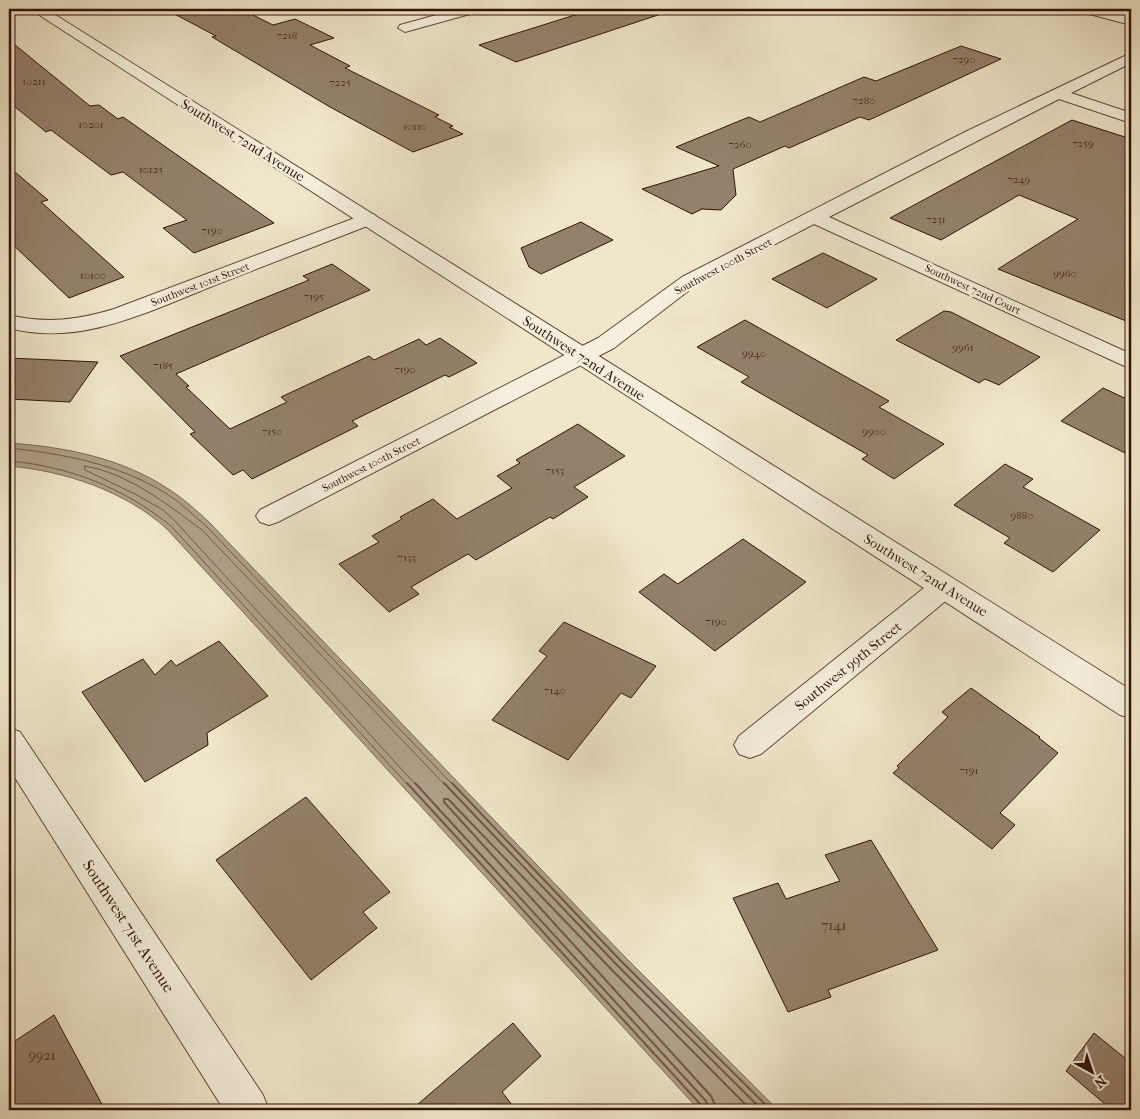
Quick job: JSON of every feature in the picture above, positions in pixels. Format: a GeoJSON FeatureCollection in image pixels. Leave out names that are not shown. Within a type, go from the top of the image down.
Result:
{"type":"FeatureCollection","features":[{"type":"Feature","properties":{"kind":"street","name":"Southwest 72nd Avenue"},"geometry":{"type":"LineString","coordinates":[[37,9],[1131,706]]}},
{"type":"Feature","properties":{"kind":"street"},"geometry":{"type":"LineString","coordinates":[[406,28],[472,9]]}},
{"type":"Feature","properties":{"kind":"street"},"geometry":{"type":"LineString","coordinates":[[1087,9],[1131,21]]}},
{"type":"Feature","properties":{"kind":"street","name":"Southwest 100th Street"},"geometry":{"type":"LineString","coordinates":[[269,516],[621,334],[660,301],[689,281],[1131,57]]}},
{"type":"Feature","properties":{"kind":"street"},"geometry":{"type":"LineString","coordinates":[[1057,93],[1131,118]]}},
{"type":"Feature","properties":{"kind":"street","name":"Southwest 72nd Court"},"geometry":{"type":"LineString","coordinates":[[814,217],[1131,362]]}},
{"type":"Feature","properties":{"kind":"street","name":"Southwest 101st Street"},"geometry":{"type":"LineString","coordinates":[[18,324],[70,327],[122,314],[368,219]]}},
{"type":"Feature","properties":{"kind":"street","name":"Southwest 99th Street"},"geometry":{"type":"LineString","coordinates":[[750,745],[944,587]]}},
{"type":"Feature","properties":{"kind":"street","name":"Southwest 71st Avenue"},"geometry":{"type":"LineString","coordinates":[[9,741],[248,1110]]}},
{"type":"Feature","properties":{"kind":"water"},"geometry":{"type":"Polygon","coordinates":[[[9,443],[72,451],[113,462],[152,479],[195,509],[624,956],[778,1110],[699,1110],[167,529],[132,504],[93,485],[51,473],[9,466],[9,443]]]}},
{"type":"Feature","properties":{"kind":"building"},"geometry":{"type":"Polygon","coordinates":[[[165,9],[241,9],[273,25],[295,19],[334,38],[310,45],[350,66],[345,68],[439,115],[435,117],[453,126],[449,127],[463,134],[413,152],[330,107],[212,37],[216,36],[165,9]]]}},
{"type":"Feature","properties":{"kind":"building"},"geometry":{"type":"Polygon","coordinates":[[[594,9],[660,9],[661,14],[516,62],[479,45],[594,9]]]}},
{"type":"Feature","properties":{"kind":"building"},"geometry":{"type":"Polygon","coordinates":[[[9,40],[90,106],[99,105],[118,119],[123,117],[274,223],[194,253],[163,228],[187,220],[123,172],[111,175],[51,130],[46,132],[9,102],[9,40]]]}},
{"type":"Feature","properties":{"kind":"building"},"geometry":{"type":"Polygon","coordinates":[[[961,46],[1001,59],[869,120],[860,117],[789,148],[785,146],[733,169],[736,195],[721,210],[702,209],[692,214],[642,189],[719,166],[676,147],[749,117],[760,122],[864,77],[876,81],[961,46]]]}},
{"type":"Feature","properties":{"kind":"building"},"geometry":{"type":"Polygon","coordinates":[[[1072,120],[1131,139],[1131,323],[998,269],[1078,219],[1019,195],[941,240],[890,218],[1072,120]]]}},
{"type":"Feature","properties":{"kind":"building"},"geometry":{"type":"Polygon","coordinates":[[[9,167],[48,200],[41,202],[124,277],[69,298],[9,241],[9,167]]]}},
{"type":"Feature","properties":{"kind":"building"},"geometry":{"type":"Polygon","coordinates":[[[581,222],[613,240],[541,274],[529,267],[521,248],[581,222]]]}},
{"type":"Feature","properties":{"kind":"building"},"geometry":{"type":"Polygon","coordinates":[[[823,253],[877,279],[827,308],[772,279],[823,253]]]}},
{"type":"Feature","properties":{"kind":"building"},"geometry":{"type":"Polygon","coordinates":[[[332,264],[370,290],[176,374],[189,386],[186,387],[230,429],[287,402],[281,397],[369,356],[374,360],[419,339],[426,345],[440,338],[477,363],[449,377],[445,375],[352,421],[358,426],[252,479],[243,470],[233,475],[190,434],[195,432],[120,356],[309,280],[303,276],[332,264]]]}},
{"type":"Feature","properties":{"kind":"building"},"geometry":{"type":"Polygon","coordinates":[[[944,311],[951,312],[1040,357],[999,385],[985,379],[979,383],[896,340],[944,311]]]}},
{"type":"Feature","properties":{"kind":"building"},"geometry":{"type":"Polygon","coordinates":[[[745,320],[889,401],[879,407],[944,444],[894,479],[862,459],[868,455],[741,382],[749,377],[697,347],[745,320]]]}},
{"type":"Feature","properties":{"kind":"building"},"geometry":{"type":"Polygon","coordinates":[[[9,358],[98,362],[70,402],[9,399],[9,358]]]}},
{"type":"Feature","properties":{"kind":"building"},"geometry":{"type":"Polygon","coordinates":[[[1103,388],[1131,401],[1131,456],[1061,421],[1103,388]]]}},
{"type":"Feature","properties":{"kind":"building"},"geometry":{"type":"Polygon","coordinates":[[[578,424],[625,456],[574,487],[588,497],[553,519],[550,517],[476,560],[468,554],[411,587],[419,594],[389,612],[339,564],[379,542],[372,536],[402,519],[400,517],[433,499],[457,519],[512,488],[497,476],[520,463],[516,460],[578,424]]]}},
{"type":"Feature","properties":{"kind":"building"},"geometry":{"type":"Polygon","coordinates":[[[1005,464],[1033,479],[1023,487],[1100,530],[1053,572],[1004,543],[1010,538],[954,505],[1005,464]]]}},
{"type":"Feature","properties":{"kind":"building"},"geometry":{"type":"Polygon","coordinates":[[[743,539],[806,582],[715,651],[639,592],[664,574],[678,584],[743,539]]]}},
{"type":"Feature","properties":{"kind":"building"},"geometry":{"type":"Polygon","coordinates":[[[564,622],[656,666],[631,698],[621,693],[568,760],[492,720],[547,656],[539,651],[564,622]]]}},
{"type":"Feature","properties":{"kind":"building"},"geometry":{"type":"Polygon","coordinates":[[[219,641],[268,696],[207,733],[208,745],[145,782],[82,692],[143,659],[155,675],[171,660],[176,666],[219,641]]]}},
{"type":"Feature","properties":{"kind":"building"},"geometry":{"type":"Polygon","coordinates":[[[971,688],[1040,737],[1058,753],[1000,813],[1015,825],[992,849],[893,773],[899,768],[897,766],[948,717],[942,712],[971,688]]]}},
{"type":"Feature","properties":{"kind":"building"},"geometry":{"type":"Polygon","coordinates":[[[306,797],[390,892],[363,912],[377,928],[311,980],[216,860],[306,797]]]}},
{"type":"Feature","properties":{"kind":"building"},"geometry":{"type":"Polygon","coordinates":[[[871,840],[938,950],[828,990],[831,997],[788,1012],[733,898],[778,883],[786,899],[840,881],[825,855],[871,840]]]}},
{"type":"Feature","properties":{"kind":"building"},"geometry":{"type":"Polygon","coordinates":[[[54,1015],[105,1110],[9,1110],[9,1045],[54,1015]]]}},
{"type":"Feature","properties":{"kind":"building"},"geometry":{"type":"Polygon","coordinates":[[[513,1023],[541,1056],[502,1092],[516,1110],[411,1110],[513,1023]]]}},
{"type":"Feature","properties":{"kind":"building"},"geometry":{"type":"Polygon","coordinates":[[[1094,1033],[1131,1063],[1131,1110],[1112,1110],[1066,1071],[1094,1033]]]}}]}
